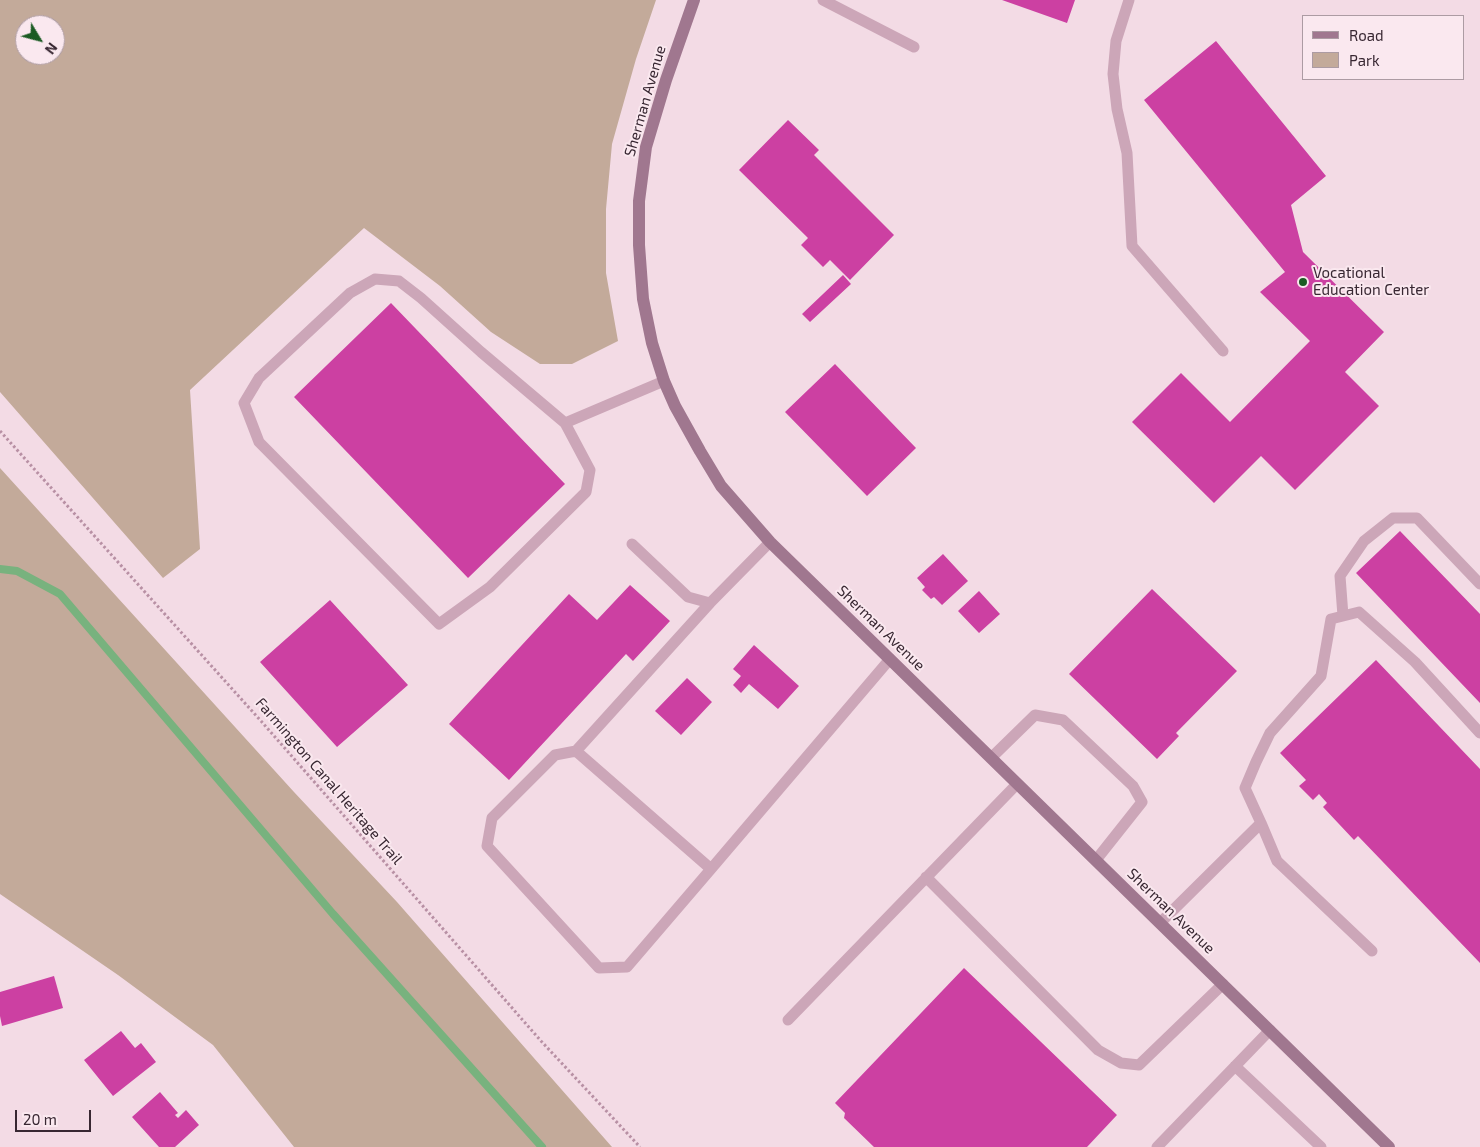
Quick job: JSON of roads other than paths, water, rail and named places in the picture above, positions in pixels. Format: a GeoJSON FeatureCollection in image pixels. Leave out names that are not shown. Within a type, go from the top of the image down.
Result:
{"type":"FeatureCollection","features":[{"type":"Feature","properties":{"kind":"main road","name":"Sherman Avenue"},"geometry":{"type":"LineString","coordinates":[[694,0],[666,80],[646,147],[639,201],[639,245],[643,299],[652,343],[664,381],[675,406],[721,486],[770,542],[1389,1147]]}},
{"type":"Feature","properties":{"kind":"lane"},"geometry":{"type":"LineString","coordinates":[[823,0],[914,47]]}},
{"type":"Feature","properties":{"kind":"lane"},"geometry":{"type":"LineString","coordinates":[[1129,0],[1116,42],[1113,74],[1117,109],[1127,152],[1132,246],[1223,351]]}},
{"type":"Feature","properties":{"kind":"lane"},"geometry":{"type":"LineString","coordinates":[[375,279],[399,281],[565,423],[590,470],[586,492],[490,587],[439,624],[259,442],[244,403],[259,378],[350,293],[375,279]]}},
{"type":"Feature","properties":{"kind":"lane"},"geometry":{"type":"LineString","coordinates":[[565,423],[664,381]]}},
{"type":"Feature","properties":{"kind":"lane"},"geometry":{"type":"LineString","coordinates":[[1344,616],[1340,576],[1364,541],[1392,518],[1417,518],[1480,584]]}},
{"type":"Feature","properties":{"kind":"lane"},"geometry":{"type":"LineString","coordinates":[[770,542],[710,603],[576,752],[555,755],[492,818],[487,846],[599,968],[627,967],[890,659]]}},
{"type":"Feature","properties":{"kind":"lane"},"geometry":{"type":"LineString","coordinates":[[632,544],[688,597],[710,603]]}},
{"type":"Feature","properties":{"kind":"lane"},"geometry":{"type":"LineString","coordinates":[[1372,951],[1277,861],[1245,788],[1270,733],[1321,676],[1331,620],[1359,612],[1415,662],[1480,733]]}},
{"type":"Feature","properties":{"kind":"lane"},"geometry":{"type":"LineString","coordinates":[[991,758],[1035,715],[1063,720],[1133,786],[1142,802],[1096,860]]}},
{"type":"Feature","properties":{"kind":"lane"},"geometry":{"type":"LineString","coordinates":[[576,752],[711,869]]}},
{"type":"Feature","properties":{"kind":"lane"},"geometry":{"type":"LineString","coordinates":[[788,1020],[1017,784]]}},
{"type":"Feature","properties":{"kind":"lane"},"geometry":{"type":"LineString","coordinates":[[1160,923],[1261,823]]}},
{"type":"Feature","properties":{"kind":"lane"},"geometry":{"type":"LineString","coordinates":[[926,877],[1098,1050],[1122,1063],[1139,1065],[1223,984]]}},
{"type":"Feature","properties":{"kind":"lane"},"geometry":{"type":"LineString","coordinates":[[1158,1147],[1270,1030]]}},
{"type":"Feature","properties":{"kind":"lane"},"geometry":{"type":"LineString","coordinates":[[1235,1066],[1321,1147]]}},
{"type":"Feature","properties":{"kind":"waterway"},"geometry":{"type":"LineString","coordinates":[[0,569],[17,571],[60,594],[333,914],[542,1147]]}},
{"type":"Feature","properties":{"kind":"place","name":"Vocational Education Center"},"geometry":{"type":"Point","coordinates":[1303,282]}}]}
